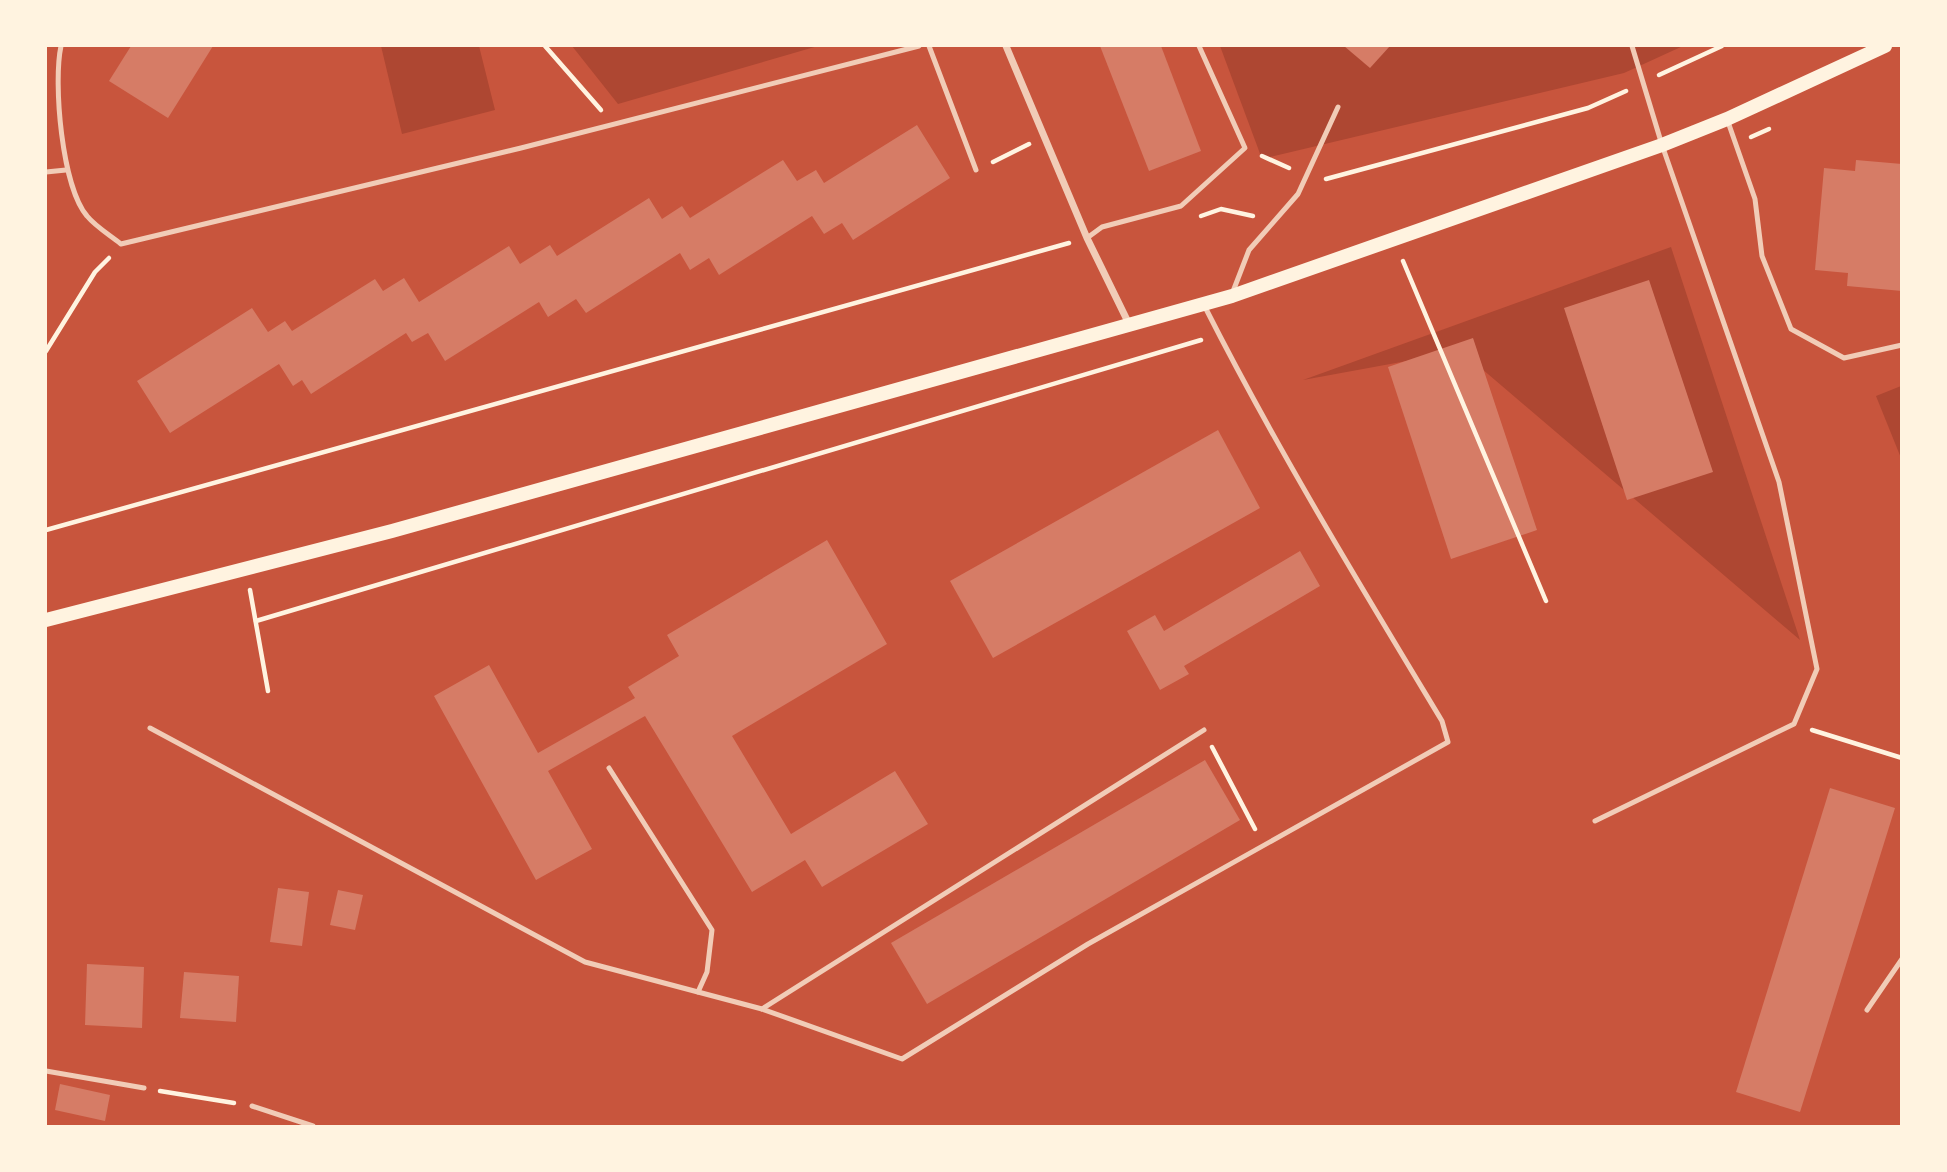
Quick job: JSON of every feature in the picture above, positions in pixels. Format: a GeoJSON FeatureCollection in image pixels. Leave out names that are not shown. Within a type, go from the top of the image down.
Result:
{"type":"FeatureCollection","features":[{"type":"Feature","properties":{"kind":"main road"},"geometry":{"type":"LineString","coordinates":[[46,620],[406,527],[1232,296],[1662,145],[1727,119],[1885,46]]}},
{"type":"Feature","properties":{"kind":"street"},"geometry":{"type":"LineString","coordinates":[[1006,46],[1087,238],[1129,324]]}},
{"type":"Feature","properties":{"kind":"lane"},"geometry":{"type":"LineString","coordinates":[[61,46],[57,65],[66,170],[86,215],[121,244],[919,46]]}},
{"type":"Feature","properties":{"kind":"lane"},"geometry":{"type":"LineString","coordinates":[[929,46],[976,170]]}},
{"type":"Feature","properties":{"kind":"lane"},"geometry":{"type":"LineString","coordinates":[[1087,238],[1102,227],[1181,206],[1245,148],[1199,46]]}},
{"type":"Feature","properties":{"kind":"lane"},"geometry":{"type":"LineString","coordinates":[[1595,821],[1794,724],[1817,669],[1779,482],[1662,145],[1632,46]]}},
{"type":"Feature","properties":{"kind":"lane"},"geometry":{"type":"LineString","coordinates":[[1232,296],[1249,250],[1298,194],[1338,107]]}},
{"type":"Feature","properties":{"kind":"lane"},"geometry":{"type":"LineString","coordinates":[[1727,119],[1755,199],[1762,256],[1791,329],[1844,358],[1902,345]]}},
{"type":"Feature","properties":{"kind":"lane"},"geometry":{"type":"LineString","coordinates":[[46,172],[66,170]]}},
{"type":"Feature","properties":{"kind":"lane"},"geometry":{"type":"LineString","coordinates":[[150,728],[585,962],[762,1009],[902,1059],[1088,944],[1448,742],[1442,721],[1316,510],[1203,304]]}},
{"type":"Feature","properties":{"kind":"lane"},"geometry":{"type":"LineString","coordinates":[[762,1009],[1204,730]]}},
{"type":"Feature","properties":{"kind":"lane"},"geometry":{"type":"LineString","coordinates":[[609,768],[712,930],[707,972],[698,992]]}},
{"type":"Feature","properties":{"kind":"lane"},"geometry":{"type":"LineString","coordinates":[[1867,1010],[1902,958]]}},
{"type":"Feature","properties":{"kind":"lane"},"geometry":{"type":"LineString","coordinates":[[46,1071],[144,1088]]}},
{"type":"Feature","properties":{"kind":"lane"},"geometry":{"type":"LineString","coordinates":[[252,1106],[313,1126]]}},
{"type":"Feature","properties":{"kind":"path"},"geometry":{"type":"LineString","coordinates":[[545,46],[612,124]]}},
{"type":"Feature","properties":{"kind":"path"},"geometry":{"type":"LineString","coordinates":[[1245,148],[1318,181],[1588,108],[1722,46]]}},
{"type":"Feature","properties":{"kind":"path"},"geometry":{"type":"LineString","coordinates":[[976,170],[1044,136]]}},
{"type":"Feature","properties":{"kind":"path"},"geometry":{"type":"LineString","coordinates":[[1197,217],[1221,209],[1253,216],[1298,194]]}},
{"type":"Feature","properties":{"kind":"path"},"geometry":{"type":"LineString","coordinates":[[46,530],[1087,238]]}},
{"type":"Feature","properties":{"kind":"path"},"geometry":{"type":"LineString","coordinates":[[1393,238],[1546,601]]}},
{"type":"Feature","properties":{"kind":"path"},"geometry":{"type":"LineString","coordinates":[[46,351],[95,272],[121,244]]}},
{"type":"Feature","properties":{"kind":"path"},"geometry":{"type":"LineString","coordinates":[[256,621],[1219,335]]}},
{"type":"Feature","properties":{"kind":"path"},"geometry":{"type":"LineString","coordinates":[[247,568],[268,691]]}},
{"type":"Feature","properties":{"kind":"path"},"geometry":{"type":"LineString","coordinates":[[1794,724],[1902,758]]}},
{"type":"Feature","properties":{"kind":"path"},"geometry":{"type":"LineString","coordinates":[[1204,730],[1265,847]]}},
{"type":"Feature","properties":{"kind":"path"},"geometry":{"type":"LineString","coordinates":[[144,1088],[252,1106]]}},
{"type":"Feature","properties":{"kind":"shaded area"},"geometry":{"type":"Polygon","coordinates":[[[381,46],[479,46],[495,110],[402,134],[381,46]]]}},
{"type":"Feature","properties":{"kind":"shaded area"},"geometry":{"type":"Polygon","coordinates":[[[572,46],[818,46],[618,104],[572,46]]]}},
{"type":"Feature","properties":{"kind":"shaded area"},"geometry":{"type":"Polygon","coordinates":[[[1220,46],[1683,46],[1624,73],[1262,159],[1220,46]]]}},
{"type":"Feature","properties":{"kind":"shaded area"},"geometry":{"type":"Polygon","coordinates":[[[1671,247],[1800,640],[1461,351],[1303,380],[1671,247]]]}},
{"type":"Feature","properties":{"kind":"shaded area"},"geometry":{"type":"Polygon","coordinates":[[[1901,386],[1901,458],[1876,396],[1901,386]]]}},
{"type":"Feature","properties":{"kind":"building"},"geometry":{"type":"Polygon","coordinates":[[[131,46],[213,46],[168,118],[109,81],[131,46]]]}},
{"type":"Feature","properties":{"kind":"building"},"geometry":{"type":"Polygon","coordinates":[[[1100,46],[1161,46],[1201,151],[1149,171],[1100,46]]]}},
{"type":"Feature","properties":{"kind":"building"},"geometry":{"type":"Polygon","coordinates":[[[1344,46],[1390,46],[1370,68],[1344,46]]]}},
{"type":"Feature","properties":{"kind":"building"},"geometry":{"type":"Polygon","coordinates":[[[917,125],[950,178],[853,240],[842,223],[824,234],[812,216],[719,275],[709,258],[690,270],[680,253],[586,313],[576,299],[548,317],[539,302],[445,361],[428,333],[412,342],[406,333],[311,394],[302,380],[293,386],[279,364],[170,433],[137,381],[252,308],[268,332],[285,321],[292,331],[375,279],[383,291],[404,278],[419,302],[509,246],[520,264],[550,245],[557,256],[649,198],[662,219],[682,206],[690,218],[783,160],[797,181],[816,170],[824,183],[917,125]]]}},
{"type":"Feature","properties":{"kind":"building"},"geometry":{"type":"Polygon","coordinates":[[[1856,160],[1902,164],[1902,291],[1847,286],[1848,273],[1815,270],[1824,168],[1855,171],[1856,160]]]}},
{"type":"Feature","properties":{"kind":"building"},"geometry":{"type":"Polygon","coordinates":[[[1649,280],[1713,472],[1627,500],[1564,308],[1649,280]]]}},
{"type":"Feature","properties":{"kind":"building"},"geometry":{"type":"Polygon","coordinates":[[[1473,338],[1537,530],[1451,559],[1388,367],[1473,338]]]}},
{"type":"Feature","properties":{"kind":"building"},"geometry":{"type":"Polygon","coordinates":[[[1218,430],[1260,508],[993,658],[950,581],[1218,430]]]}},
{"type":"Feature","properties":{"kind":"building"},"geometry":{"type":"Polygon","coordinates":[[[827,540],[887,644],[732,736],[791,834],[895,771],[928,824],[822,887],[805,860],[752,892],[645,716],[548,771],[592,849],[536,880],[434,696],[489,665],[538,753],[635,698],[628,687],[679,656],[667,635],[827,540]]]}},
{"type":"Feature","properties":{"kind":"building"},"geometry":{"type":"Polygon","coordinates":[[[1300,551],[1320,586],[1184,666],[1189,674],[1160,690],[1127,631],[1155,615],[1164,631],[1300,551]]]}},
{"type":"Feature","properties":{"kind":"building"},"geometry":{"type":"Polygon","coordinates":[[[1205,760],[1240,820],[927,1004],[891,943],[1205,760]]]}},
{"type":"Feature","properties":{"kind":"building"},"geometry":{"type":"Polygon","coordinates":[[[1830,788],[1895,808],[1800,1112],[1736,1092],[1830,788]]]}},
{"type":"Feature","properties":{"kind":"building"},"geometry":{"type":"Polygon","coordinates":[[[278,888],[309,892],[302,946],[270,942],[278,888]]]}},
{"type":"Feature","properties":{"kind":"building"},"geometry":{"type":"Polygon","coordinates":[[[338,890],[363,895],[355,930],[330,925],[338,890]]]}},
{"type":"Feature","properties":{"kind":"building"},"geometry":{"type":"Polygon","coordinates":[[[87,964],[144,967],[142,1028],[85,1025],[87,964]]]}},
{"type":"Feature","properties":{"kind":"building"},"geometry":{"type":"Polygon","coordinates":[[[184,972],[239,976],[236,1022],[180,1018],[184,972]]]}},
{"type":"Feature","properties":{"kind":"building"},"geometry":{"type":"Polygon","coordinates":[[[60,1084],[110,1095],[105,1121],[55,1110],[60,1084]]]}}]}
